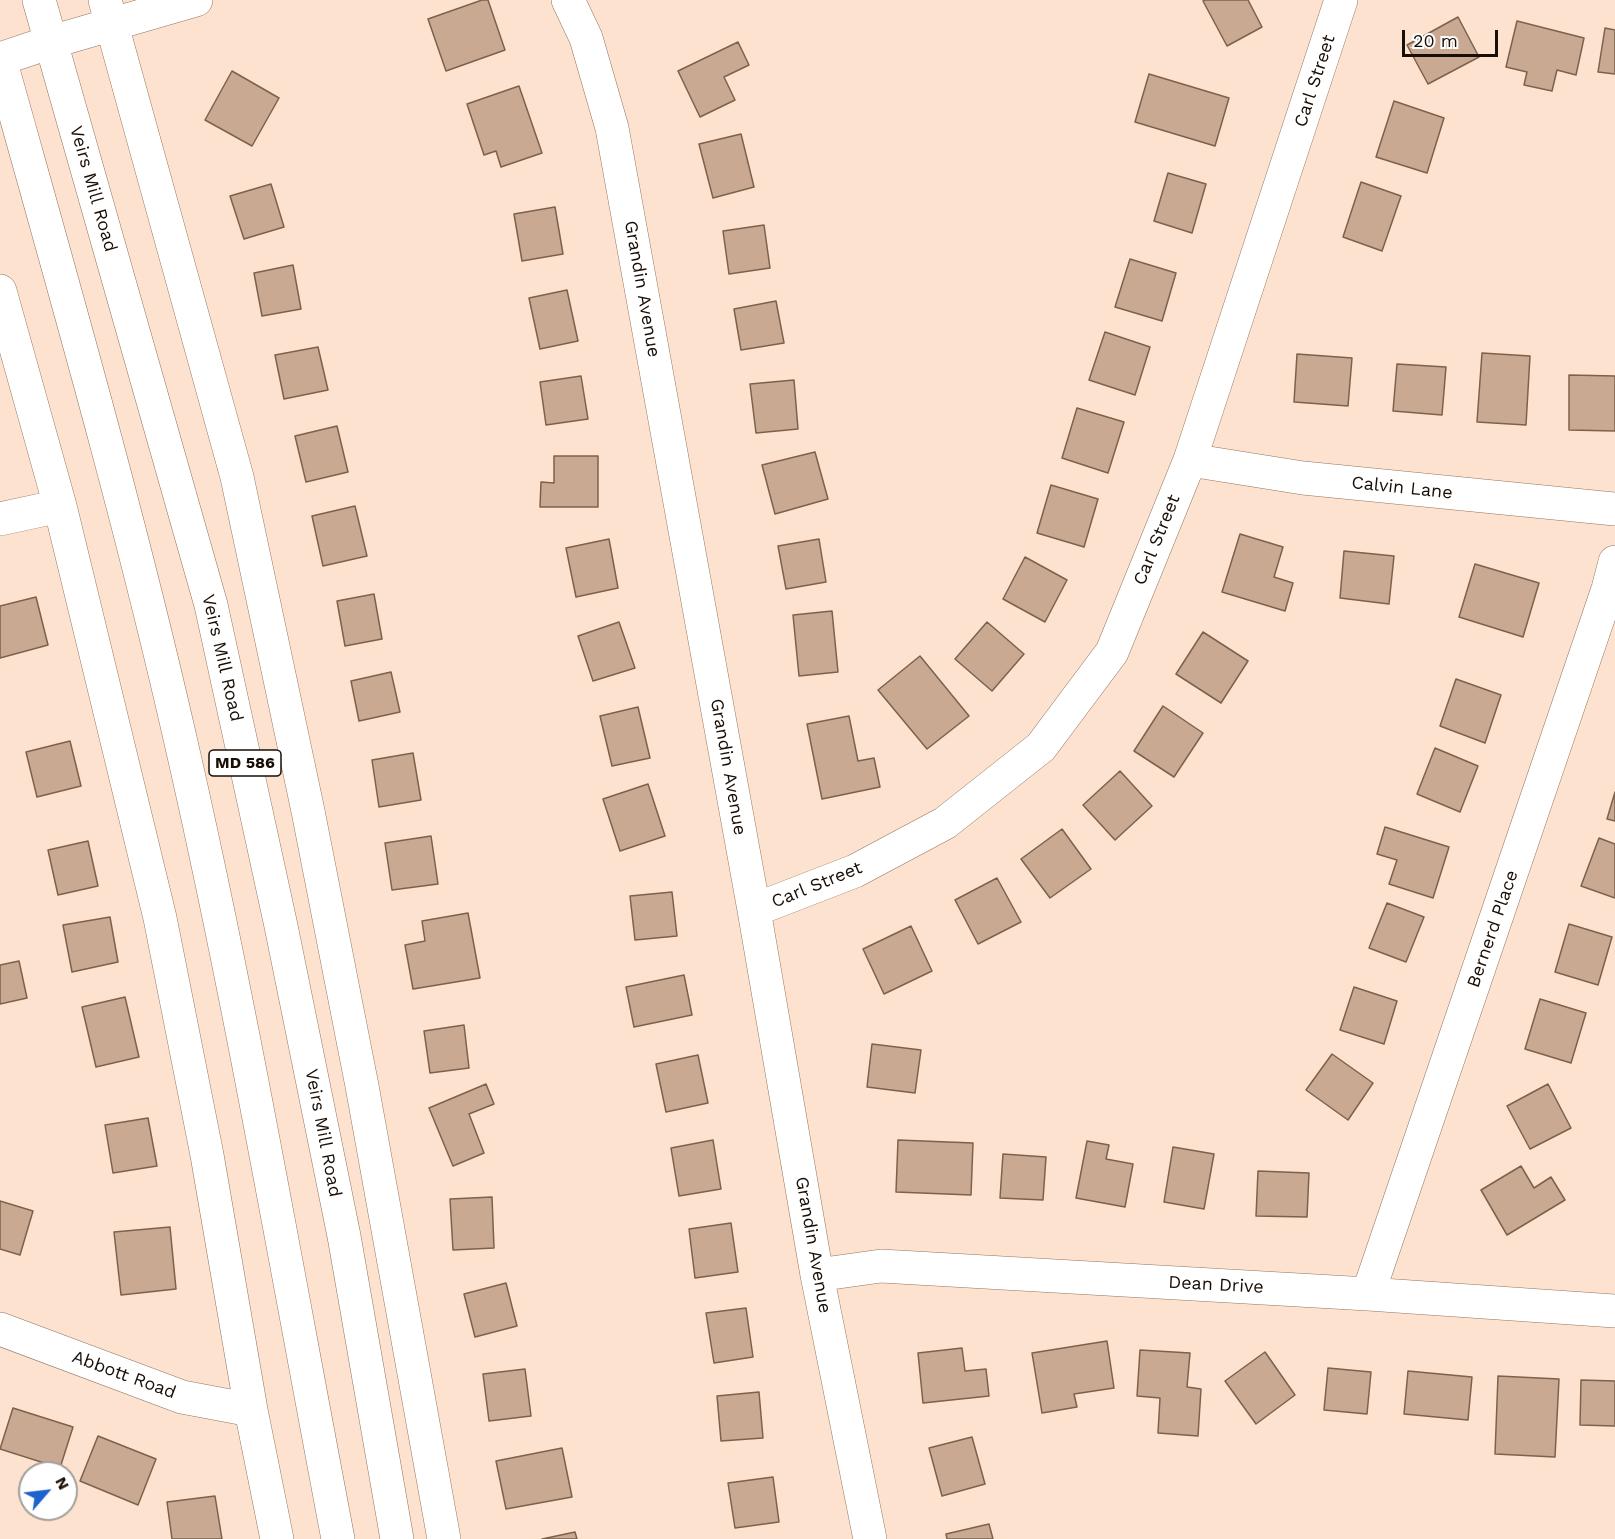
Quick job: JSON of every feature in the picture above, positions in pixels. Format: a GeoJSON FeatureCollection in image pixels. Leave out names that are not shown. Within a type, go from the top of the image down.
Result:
{"type":"FeatureCollection","features":[{"type":"Feature","properties":{"kind":"street","name":"Veirs Mill Road"},"geometry":{"type":"LineString","coordinates":[[39,0],[211,605],[281,926],[344,1236],[397,1539]]}},
{"type":"Feature","properties":{"kind":"street"},"geometry":{"type":"LineString","coordinates":[[0,59],[51,42],[108,12],[196,0]]}},
{"type":"Feature","properties":{"kind":"street","name":"Grandin Avenue"},"geometry":{"type":"LineString","coordinates":[[568,0],[586,38],[612,128],[754,910],[817,1275],[870,1539]]}},
{"type":"Feature","properties":{"kind":"street","name":"Carl Street"},"geometry":{"type":"LineString","coordinates":[[754,910],[855,871],[945,823],[1041,747],[1112,652],[1190,460],[1341,0]]}},
{"type":"Feature","properties":{"kind":"street"},"geometry":{"type":"LineString","coordinates":[[108,12],[239,488],[308,811],[360,1074],[444,1539]]}},
{"type":"Feature","properties":{"kind":"street","name":"MD 586"},"geometry":{"type":"LineString","coordinates":[[0,59],[119,487],[180,737],[230,965],[338,1539]]}},
{"type":"Feature","properties":{"kind":"street"},"geometry":{"type":"LineString","coordinates":[[0,291],[60,506],[160,918],[207,1155],[277,1539]]}},
{"type":"Feature","properties":{"kind":"street","name":"Calvin Lane"},"geometry":{"type":"LineString","coordinates":[[1190,460],[1303,478],[1615,508]]}},
{"type":"Feature","properties":{"kind":"street"},"geometry":{"type":"LineString","coordinates":[[0,519],[60,506]]}},
{"type":"Feature","properties":{"kind":"street","name":"Bernerd Place"},"geometry":{"type":"LineString","coordinates":[[1368,1294],[1608,589],[1615,562]]}},
{"type":"Feature","properties":{"kind":"street","name":"Dean Drive"},"geometry":{"type":"LineString","coordinates":[[817,1275],[881,1266],[1368,1294],[1615,1311]]}},
{"type":"Feature","properties":{"kind":"street","name":"Abbott Road"},"geometry":{"type":"LineString","coordinates":[[0,1329],[182,1397],[252,1410]]}},
{"type":"Feature","properties":{"kind":"building"},"geometry":{"type":"Polygon","coordinates":[[[482,0],[488,0],[505,50],[446,71],[428,19],[482,0]]]}},
{"type":"Feature","properties":{"kind":"building"},"geometry":{"type":"Polygon","coordinates":[[[1248,0],[1262,27],[1227,46],[1203,1],[1248,0]]]}},
{"type":"Feature","properties":{"kind":"building"},"geometry":{"type":"Polygon","coordinates":[[[1458,17],[1479,57],[1428,84],[1407,45],[1458,17]]]}},
{"type":"Feature","properties":{"kind":"building"},"geometry":{"type":"Polygon","coordinates":[[[1517,21],[1584,38],[1576,75],[1557,70],[1552,91],[1524,85],[1527,72],[1506,67],[1517,21]]]}},
{"type":"Feature","properties":{"kind":"building"},"geometry":{"type":"Polygon","coordinates":[[[1605,28],[1615,30],[1615,74],[1598,72],[1605,28]]]}},
{"type":"Feature","properties":{"kind":"building"},"geometry":{"type":"Polygon","coordinates":[[[738,42],[749,65],[724,77],[735,100],[700,117],[678,71],[738,42]]]}},
{"type":"Feature","properties":{"kind":"building"},"geometry":{"type":"Polygon","coordinates":[[[232,71],[279,98],[252,146],[205,120],[232,71]]]}},
{"type":"Feature","properties":{"kind":"building"},"geometry":{"type":"Polygon","coordinates":[[[1149,74],[1229,98],[1215,146],[1135,122],[1149,74]]]}},
{"type":"Feature","properties":{"kind":"building"},"geometry":{"type":"Polygon","coordinates":[[[519,86],[542,153],[501,167],[496,151],[484,155],[467,104],[519,86]]]}},
{"type":"Feature","properties":{"kind":"building"},"geometry":{"type":"Polygon","coordinates":[[[1394,101],[1444,118],[1427,173],[1376,157],[1394,101]]]}},
{"type":"Feature","properties":{"kind":"building"},"geometry":{"type":"Polygon","coordinates":[[[741,134],[754,187],[713,198],[699,144],[741,134]]]}},
{"type":"Feature","properties":{"kind":"building"},"geometry":{"type":"Polygon","coordinates":[[[1168,173],[1206,184],[1192,233],[1154,221],[1168,173]]]}},
{"type":"Feature","properties":{"kind":"building"},"geometry":{"type":"Polygon","coordinates":[[[1361,182],[1401,196],[1382,251],[1343,237],[1361,182]]]}},
{"type":"Feature","properties":{"kind":"building"},"geometry":{"type":"Polygon","coordinates":[[[271,184],[284,227],[244,239],[230,196],[271,184]]]}},
{"type":"Feature","properties":{"kind":"building"},"geometry":{"type":"Polygon","coordinates":[[[555,207],[563,254],[522,261],[514,214],[555,207]]]}},
{"type":"Feature","properties":{"kind":"building"},"geometry":{"type":"Polygon","coordinates":[[[764,225],[770,268],[729,274],[723,231],[764,225]]]}},
{"type":"Feature","properties":{"kind":"building"},"geometry":{"type":"Polygon","coordinates":[[[1130,259],[1176,273],[1162,321],[1115,307],[1130,259]]]}},
{"type":"Feature","properties":{"kind":"building"},"geometry":{"type":"Polygon","coordinates":[[[293,265],[301,309],[262,316],[254,273],[293,265]]]}},
{"type":"Feature","properties":{"kind":"building"},"geometry":{"type":"Polygon","coordinates":[[[567,290],[578,341],[540,349],[529,298],[567,290]]]}},
{"type":"Feature","properties":{"kind":"building"},"geometry":{"type":"Polygon","coordinates":[[[776,301],[784,343],[741,350],[734,309],[776,301]]]}},
{"type":"Feature","properties":{"kind":"building"},"geometry":{"type":"Polygon","coordinates":[[[1105,332],[1150,347],[1135,395],[1089,380],[1105,332]]]}},
{"type":"Feature","properties":{"kind":"building"},"geometry":{"type":"Polygon","coordinates":[[[318,347],[328,390],[284,399],[275,355],[318,347]]]}},
{"type":"Feature","properties":{"kind":"building"},"geometry":{"type":"Polygon","coordinates":[[[1482,353],[1530,356],[1526,425],[1477,422],[1482,353]]]}},
{"type":"Feature","properties":{"kind":"building"},"geometry":{"type":"Polygon","coordinates":[[[1297,354],[1352,358],[1348,406],[1294,402],[1297,354]]]}},
{"type":"Feature","properties":{"kind":"building"},"geometry":{"type":"Polygon","coordinates":[[[1397,364],[1446,367],[1442,415],[1393,411],[1397,364]]]}},
{"type":"Feature","properties":{"kind":"building"},"geometry":{"type":"Polygon","coordinates":[[[1569,375],[1615,376],[1615,431],[1569,430],[1569,375]]]}},
{"type":"Feature","properties":{"kind":"building"},"geometry":{"type":"Polygon","coordinates":[[[581,376],[588,419],[546,425],[540,382],[581,376]]]}},
{"type":"Feature","properties":{"kind":"building"},"geometry":{"type":"Polygon","coordinates":[[[794,380],[798,429],[756,433],[750,384],[794,380]]]}},
{"type":"Feature","properties":{"kind":"building"},"geometry":{"type":"Polygon","coordinates":[[[1077,408],[1124,422],[1108,473],[1062,458],[1077,408]]]}},
{"type":"Feature","properties":{"kind":"building"},"geometry":{"type":"Polygon","coordinates":[[[337,426],[348,472],[306,482],[295,436],[337,426]]]}},
{"type":"Feature","properties":{"kind":"building"},"geometry":{"type":"Polygon","coordinates":[[[815,452],[828,499],[775,514],[762,465],[815,452]]]}},
{"type":"Feature","properties":{"kind":"building"},"geometry":{"type":"Polygon","coordinates":[[[554,456],[598,456],[598,507],[540,507],[541,482],[554,483],[554,456]]]}},
{"type":"Feature","properties":{"kind":"building"},"geometry":{"type":"Polygon","coordinates":[[[1051,485],[1098,499],[1084,547],[1037,533],[1051,485]]]}},
{"type":"Feature","properties":{"kind":"building"},"geometry":{"type":"Polygon","coordinates":[[[355,506],[367,556],[323,566],[312,516],[355,506]]]}},
{"type":"Feature","properties":{"kind":"building"},"geometry":{"type":"Polygon","coordinates":[[[1240,534],[1283,547],[1274,577],[1293,583],[1285,611],[1222,592],[1240,534]]]}},
{"type":"Feature","properties":{"kind":"building"},"geometry":{"type":"Polygon","coordinates":[[[609,539],[618,588],[576,597],[566,548],[609,539]]]}},
{"type":"Feature","properties":{"kind":"building"},"geometry":{"type":"Polygon","coordinates":[[[819,539],[826,582],[786,589],[778,546],[819,539]]]}},
{"type":"Feature","properties":{"kind":"building"},"geometry":{"type":"Polygon","coordinates":[[[1344,551],[1394,556],[1389,604],[1340,598],[1344,551]]]}},
{"type":"Feature","properties":{"kind":"building"},"geometry":{"type":"Polygon","coordinates":[[[1025,557],[1067,580],[1045,622],[1003,599],[1025,557]]]}},
{"type":"Feature","properties":{"kind":"building"},"geometry":{"type":"Polygon","coordinates":[[[1475,564],[1539,583],[1523,637],[1459,617],[1475,564]]]}},
{"type":"Feature","properties":{"kind":"building"},"geometry":{"type":"Polygon","coordinates":[[[374,594],[382,639],[345,646],[337,601],[374,594]]]}},
{"type":"Feature","properties":{"kind":"building"},"geometry":{"type":"Polygon","coordinates":[[[36,597],[48,645],[0,658],[0,606],[36,597]]]}},
{"type":"Feature","properties":{"kind":"building"},"geometry":{"type":"Polygon","coordinates":[[[832,611],[838,672],[799,676],[793,615],[832,611]]]}},
{"type":"Feature","properties":{"kind":"building"},"geometry":{"type":"Polygon","coordinates":[[[619,622],[635,668],[593,681],[578,636],[619,622]]]}},
{"type":"Feature","properties":{"kind":"building"},"geometry":{"type":"Polygon","coordinates":[[[987,622],[1024,654],[992,691],[955,659],[987,622]]]}},
{"type":"Feature","properties":{"kind":"building"},"geometry":{"type":"Polygon","coordinates":[[[1203,632],[1248,661],[1221,703],[1176,674],[1203,632]]]}},
{"type":"Feature","properties":{"kind":"building"},"geometry":{"type":"Polygon","coordinates":[[[920,656],[969,716],[927,749],[878,690],[920,656]]]}},
{"type":"Feature","properties":{"kind":"building"},"geometry":{"type":"Polygon","coordinates":[[[391,672],[400,712],[359,721],[351,681],[391,672]]]}},
{"type":"Feature","properties":{"kind":"building"},"geometry":{"type":"Polygon","coordinates":[[[1456,679],[1501,695],[1485,743],[1440,726],[1456,679]]]}},
{"type":"Feature","properties":{"kind":"building"},"geometry":{"type":"Polygon","coordinates":[[[1163,706],[1203,733],[1174,777],[1134,751],[1163,706]]]}},
{"type":"Feature","properties":{"kind":"building"},"geometry":{"type":"Polygon","coordinates":[[[638,707],[650,758],[612,766],[600,716],[638,707]]]}},
{"type":"Feature","properties":{"kind":"building"},"geometry":{"type":"Polygon","coordinates":[[[849,716],[858,761],[874,758],[880,787],[822,799],[807,724],[849,716]]]}},
{"type":"Feature","properties":{"kind":"building"},"geometry":{"type":"Polygon","coordinates":[[[70,741],[81,786],[37,797],[26,752],[70,741]]]}},
{"type":"Feature","properties":{"kind":"building"},"geometry":{"type":"Polygon","coordinates":[[[1435,748],[1478,766],[1460,812],[1417,794],[1435,748]]]}},
{"type":"Feature","properties":{"kind":"building"},"geometry":{"type":"Polygon","coordinates":[[[413,753],[421,800],[379,807],[372,760],[413,753]]]}},
{"type":"Feature","properties":{"kind":"building"},"geometry":{"type":"Polygon","coordinates":[[[1120,771],[1152,806],[1115,840],[1083,805],[1120,771]]]}},
{"type":"Feature","properties":{"kind":"building"},"geometry":{"type":"Polygon","coordinates":[[[648,784],[665,836],[620,851],[603,799],[648,784]]]}},
{"type":"Feature","properties":{"kind":"building"},"geometry":{"type":"Polygon","coordinates":[[[1615,792],[1615,821],[1607,819],[1615,792]]]}},
{"type":"Feature","properties":{"kind":"building"},"geometry":{"type":"Polygon","coordinates":[[[1385,827],[1449,847],[1433,898],[1389,884],[1397,860],[1377,854],[1385,827]]]}},
{"type":"Feature","properties":{"kind":"building"},"geometry":{"type":"Polygon","coordinates":[[[1062,829],[1091,869],[1050,898],[1021,859],[1062,829]]]}},
{"type":"Feature","properties":{"kind":"building"},"geometry":{"type":"Polygon","coordinates":[[[431,836],[438,884],[392,890],[385,843],[431,836]]]}},
{"type":"Feature","properties":{"kind":"building"},"geometry":{"type":"Polygon","coordinates":[[[1599,838],[1615,844],[1615,898],[1581,886],[1599,838]]]}},
{"type":"Feature","properties":{"kind":"building"},"geometry":{"type":"Polygon","coordinates":[[[88,841],[98,886],[58,895],[48,850],[88,841]]]}},
{"type":"Feature","properties":{"kind":"building"},"geometry":{"type":"Polygon","coordinates":[[[997,878],[1021,922],[978,944],[955,900],[997,878]]]}},
{"type":"Feature","properties":{"kind":"building"},"geometry":{"type":"Polygon","coordinates":[[[672,892],[677,936],[635,940],[630,896],[672,892]]]}},
{"type":"Feature","properties":{"kind":"building"},"geometry":{"type":"Polygon","coordinates":[[[1387,903],[1424,917],[1406,962],[1369,948],[1387,903]]]}},
{"type":"Feature","properties":{"kind":"building"},"geometry":{"type":"Polygon","coordinates":[[[468,913],[480,978],[413,989],[405,945],[425,941],[422,921],[468,913]]]}},
{"type":"Feature","properties":{"kind":"building"},"geometry":{"type":"Polygon","coordinates":[[[110,917],[118,962],[72,972],[63,925],[110,917]]]}},
{"type":"Feature","properties":{"kind":"building"},"geometry":{"type":"Polygon","coordinates":[[[1569,924],[1612,937],[1598,985],[1555,972],[1569,924]]]}},
{"type":"Feature","properties":{"kind":"building"},"geometry":{"type":"Polygon","coordinates":[[[911,926],[932,971],[884,994],[863,949],[911,926]]]}},
{"type":"Feature","properties":{"kind":"building"},"geometry":{"type":"Polygon","coordinates":[[[19,961],[27,998],[0,1004],[0,965],[19,961]]]}},
{"type":"Feature","properties":{"kind":"building"},"geometry":{"type":"Polygon","coordinates":[[[684,975],[692,1015],[634,1027],[626,987],[684,975]]]}},
{"type":"Feature","properties":{"kind":"building"},"geometry":{"type":"Polygon","coordinates":[[[1354,987],[1397,1001],[1384,1044],[1340,1030],[1354,987]]]}},
{"type":"Feature","properties":{"kind":"building"},"geometry":{"type":"Polygon","coordinates":[[[125,997],[139,1057],[96,1067],[82,1007],[125,997]]]}},
{"type":"Feature","properties":{"kind":"building"},"geometry":{"type":"Polygon","coordinates":[[[1540,999],[1586,1013],[1571,1063],[1525,1049],[1540,999]]]}},
{"type":"Feature","properties":{"kind":"building"},"geometry":{"type":"Polygon","coordinates":[[[464,1025],[469,1068],[430,1073],[424,1031],[464,1025]]]}},
{"type":"Feature","properties":{"kind":"building"},"geometry":{"type":"Polygon","coordinates":[[[872,1044],[921,1050],[915,1093],[867,1087],[872,1044]]]}},
{"type":"Feature","properties":{"kind":"building"},"geometry":{"type":"Polygon","coordinates":[[[1332,1054],[1373,1083],[1348,1120],[1306,1090],[1332,1054]]]}},
{"type":"Feature","properties":{"kind":"building"},"geometry":{"type":"Polygon","coordinates":[[[698,1055],[708,1103],[666,1112],[656,1064],[698,1055]]]}},
{"type":"Feature","properties":{"kind":"building"},"geometry":{"type":"Polygon","coordinates":[[[486,1084],[494,1104],[469,1114],[484,1153],[453,1166],[429,1108],[486,1084]]]}},
{"type":"Feature","properties":{"kind":"building"},"geometry":{"type":"Polygon","coordinates":[[[1548,1084],[1571,1128],[1530,1149],[1507,1106],[1548,1084]]]}},
{"type":"Feature","properties":{"kind":"building"},"geometry":{"type":"Polygon","coordinates":[[[148,1118],[157,1166],[113,1173],[105,1125],[148,1118]]]}},
{"type":"Feature","properties":{"kind":"building"},"geometry":{"type":"Polygon","coordinates":[[[713,1140],[721,1189],[679,1196],[671,1148],[713,1140]]]}},
{"type":"Feature","properties":{"kind":"building"},"geometry":{"type":"Polygon","coordinates":[[[898,1140],[973,1143],[971,1195],[896,1192],[898,1140]]]}},
{"type":"Feature","properties":{"kind":"building"},"geometry":{"type":"Polygon","coordinates":[[[1087,1141],[1109,1145],[1106,1159],[1133,1164],[1125,1207],[1076,1198],[1087,1141]]]}},
{"type":"Feature","properties":{"kind":"building"},"geometry":{"type":"Polygon","coordinates":[[[1173,1147],[1214,1154],[1204,1209],[1164,1202],[1173,1147]]]}},
{"type":"Feature","properties":{"kind":"building"},"geometry":{"type":"Polygon","coordinates":[[[1003,1154],[1046,1157],[1043,1200],[1000,1198],[1003,1154]]]}},
{"type":"Feature","properties":{"kind":"building"},"geometry":{"type":"Polygon","coordinates":[[[1521,1166],[1534,1188],[1551,1177],[1565,1200],[1507,1235],[1481,1190],[1521,1166]]]}},
{"type":"Feature","properties":{"kind":"building"},"geometry":{"type":"Polygon","coordinates":[[[1258,1171],[1309,1173],[1307,1217],[1256,1216],[1258,1171]]]}},
{"type":"Feature","properties":{"kind":"building"},"geometry":{"type":"Polygon","coordinates":[[[492,1197],[494,1248],[453,1250],[450,1199],[492,1197]]]}},
{"type":"Feature","properties":{"kind":"building"},"geometry":{"type":"Polygon","coordinates":[[[0,1201],[33,1211],[20,1255],[0,1249],[0,1201]]]}},
{"type":"Feature","properties":{"kind":"building"},"geometry":{"type":"Polygon","coordinates":[[[731,1223],[738,1272],[695,1278],[689,1229],[731,1223]]]}},
{"type":"Feature","properties":{"kind":"building"},"geometry":{"type":"Polygon","coordinates":[[[170,1227],[176,1289],[121,1295],[114,1232],[170,1227]]]}},
{"type":"Feature","properties":{"kind":"building"},"geometry":{"type":"Polygon","coordinates":[[[506,1283],[517,1326],[475,1337],[464,1294],[506,1283]]]}},
{"type":"Feature","properties":{"kind":"building"},"geometry":{"type":"Polygon","coordinates":[[[746,1308],[753,1357],[714,1363],[706,1313],[746,1308]]]}},
{"type":"Feature","properties":{"kind":"building"},"geometry":{"type":"Polygon","coordinates":[[[1107,1341],[1114,1388],[1074,1394],[1077,1407],[1042,1413],[1032,1353],[1107,1341]]]}},
{"type":"Feature","properties":{"kind":"building"},"geometry":{"type":"Polygon","coordinates":[[[962,1348],[965,1371],[986,1369],[989,1396],[923,1403],[918,1353],[962,1348]]]}},
{"type":"Feature","properties":{"kind":"building"},"geometry":{"type":"Polygon","coordinates":[[[1140,1350],[1190,1353],[1187,1387],[1201,1389],[1198,1436],[1158,1433],[1160,1398],[1137,1396],[1140,1350]]]}},
{"type":"Feature","properties":{"kind":"building"},"geometry":{"type":"Polygon","coordinates":[[[1265,1352],[1295,1395],[1256,1424],[1225,1381],[1265,1352]]]}},
{"type":"Feature","properties":{"kind":"building"},"geometry":{"type":"Polygon","coordinates":[[[1328,1368],[1371,1372],[1367,1414],[1324,1410],[1328,1368]]]}},
{"type":"Feature","properties":{"kind":"building"},"geometry":{"type":"Polygon","coordinates":[[[525,1369],[531,1416],[489,1421],[483,1374],[525,1369]]]}},
{"type":"Feature","properties":{"kind":"building"},"geometry":{"type":"Polygon","coordinates":[[[1408,1371],[1472,1377],[1468,1420],[1404,1414],[1408,1371]]]}},
{"type":"Feature","properties":{"kind":"building"},"geometry":{"type":"Polygon","coordinates":[[[1498,1376],[1559,1379],[1555,1457],[1495,1454],[1498,1376]]]}},
{"type":"Feature","properties":{"kind":"building"},"geometry":{"type":"Polygon","coordinates":[[[1581,1380],[1615,1381],[1615,1426],[1580,1425],[1581,1380]]]}},
{"type":"Feature","properties":{"kind":"building"},"geometry":{"type":"Polygon","coordinates":[[[759,1392],[763,1438],[721,1441],[717,1396],[759,1392]]]}},
{"type":"Feature","properties":{"kind":"building"},"geometry":{"type":"Polygon","coordinates":[[[13,1408],[73,1427],[62,1461],[38,1461],[0,1449],[13,1408]]]}},
{"type":"Feature","properties":{"kind":"building"},"geometry":{"type":"Polygon","coordinates":[[[98,1436],[156,1459],[138,1505],[80,1481],[98,1436]]]}},
{"type":"Feature","properties":{"kind":"building"},"geometry":{"type":"Polygon","coordinates":[[[972,1437],[985,1484],[942,1496],[929,1448],[972,1437]]]}},
{"type":"Feature","properties":{"kind":"building"},"geometry":{"type":"Polygon","coordinates":[[[562,1448],[572,1497],[506,1509],[496,1461],[562,1448]]]}},
{"type":"Feature","properties":{"kind":"building"},"geometry":{"type":"Polygon","coordinates":[[[773,1477],[779,1522],[735,1528],[728,1483],[773,1477]]]}},
{"type":"Feature","properties":{"kind":"building"},"geometry":{"type":"Polygon","coordinates":[[[215,1496],[222,1539],[172,1539],[167,1502],[215,1496]]]}},
{"type":"Feature","properties":{"kind":"building"},"geometry":{"type":"Polygon","coordinates":[[[989,1524],[993,1539],[947,1539],[946,1534],[989,1524]]]}},
{"type":"Feature","properties":{"kind":"building"},"geometry":{"type":"Polygon","coordinates":[[[575,1532],[577,1539],[542,1539],[575,1532]]]}}]}
